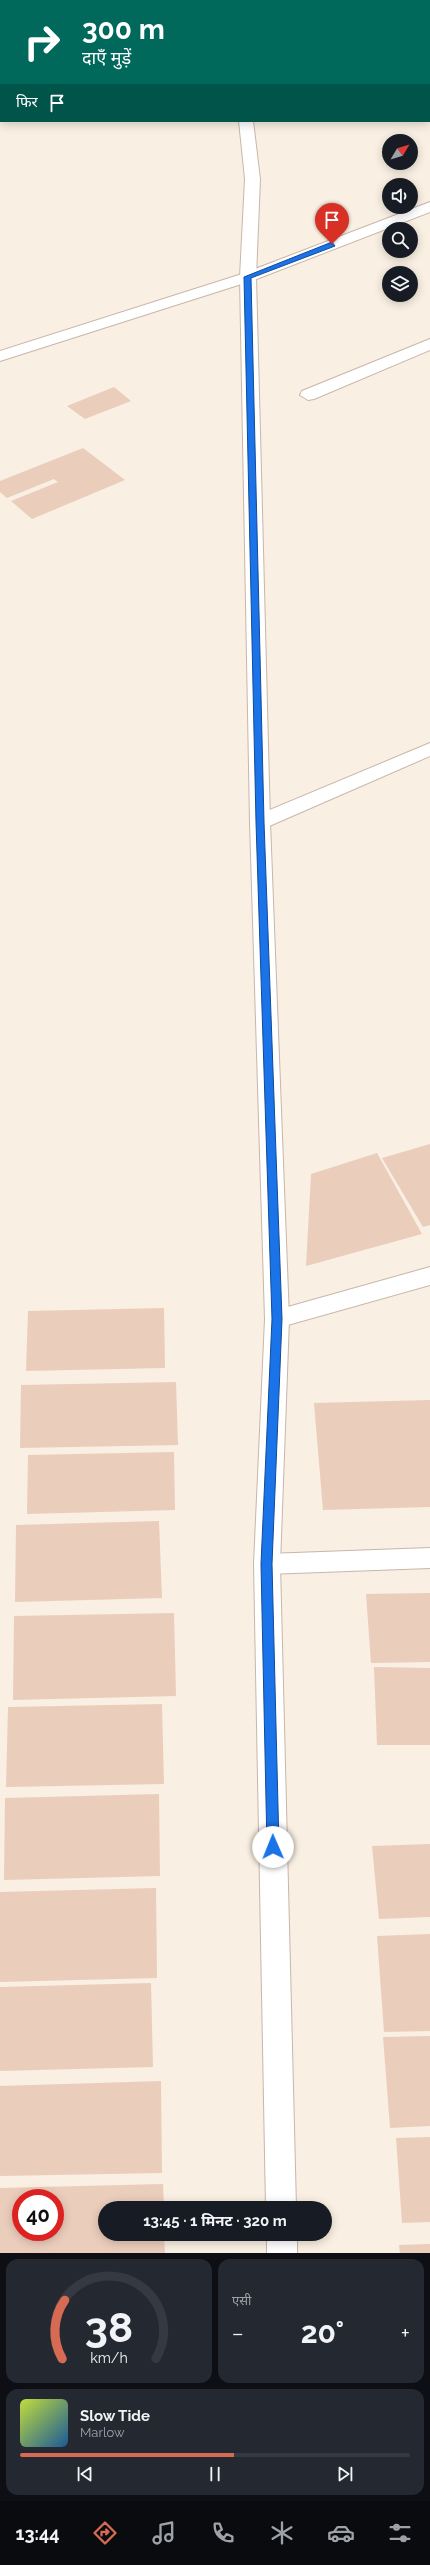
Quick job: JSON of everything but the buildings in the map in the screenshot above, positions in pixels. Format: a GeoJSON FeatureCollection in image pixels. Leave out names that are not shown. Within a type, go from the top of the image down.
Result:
{"type":"FeatureCollection","features":[{"type":"Feature","properties":{"kind":"street"},"geometry":{"type":"LineString","coordinates":[[246,122],[250,143],[253,192],[248,277],[260,822],[277,1319],[267,1564],[281,2201]]}},
{"type":"Feature","properties":{"kind":"street"},"geometry":{"type":"LineString","coordinates":[[0,356],[248,277],[430,207]]}},
{"type":"Feature","properties":{"kind":"street"},"geometry":{"type":"LineString","coordinates":[[308,395],[430,344]]}},
{"type":"Feature","properties":{"kind":"street"},"geometry":{"type":"LineString","coordinates":[[260,822],[381,772],[430,749]]}},
{"type":"Feature","properties":{"kind":"street"},"geometry":{"type":"LineString","coordinates":[[277,1319],[430,1276]]}},
{"type":"Feature","properties":{"kind":"street"},"geometry":{"type":"LineString","coordinates":[[267,1564],[430,1558]]}},
{"type":"Feature","properties":{"kind":"street"},"geometry":{"type":"LineString","coordinates":[[282,2241],[282,2253]]}},
{"type":"Feature","properties":{"kind":"route"},"geometry":{"type":"LineString","coordinates":[[273,1847],[267,1564],[277,1319],[260,822],[248,277],[332,244]]}}]}
